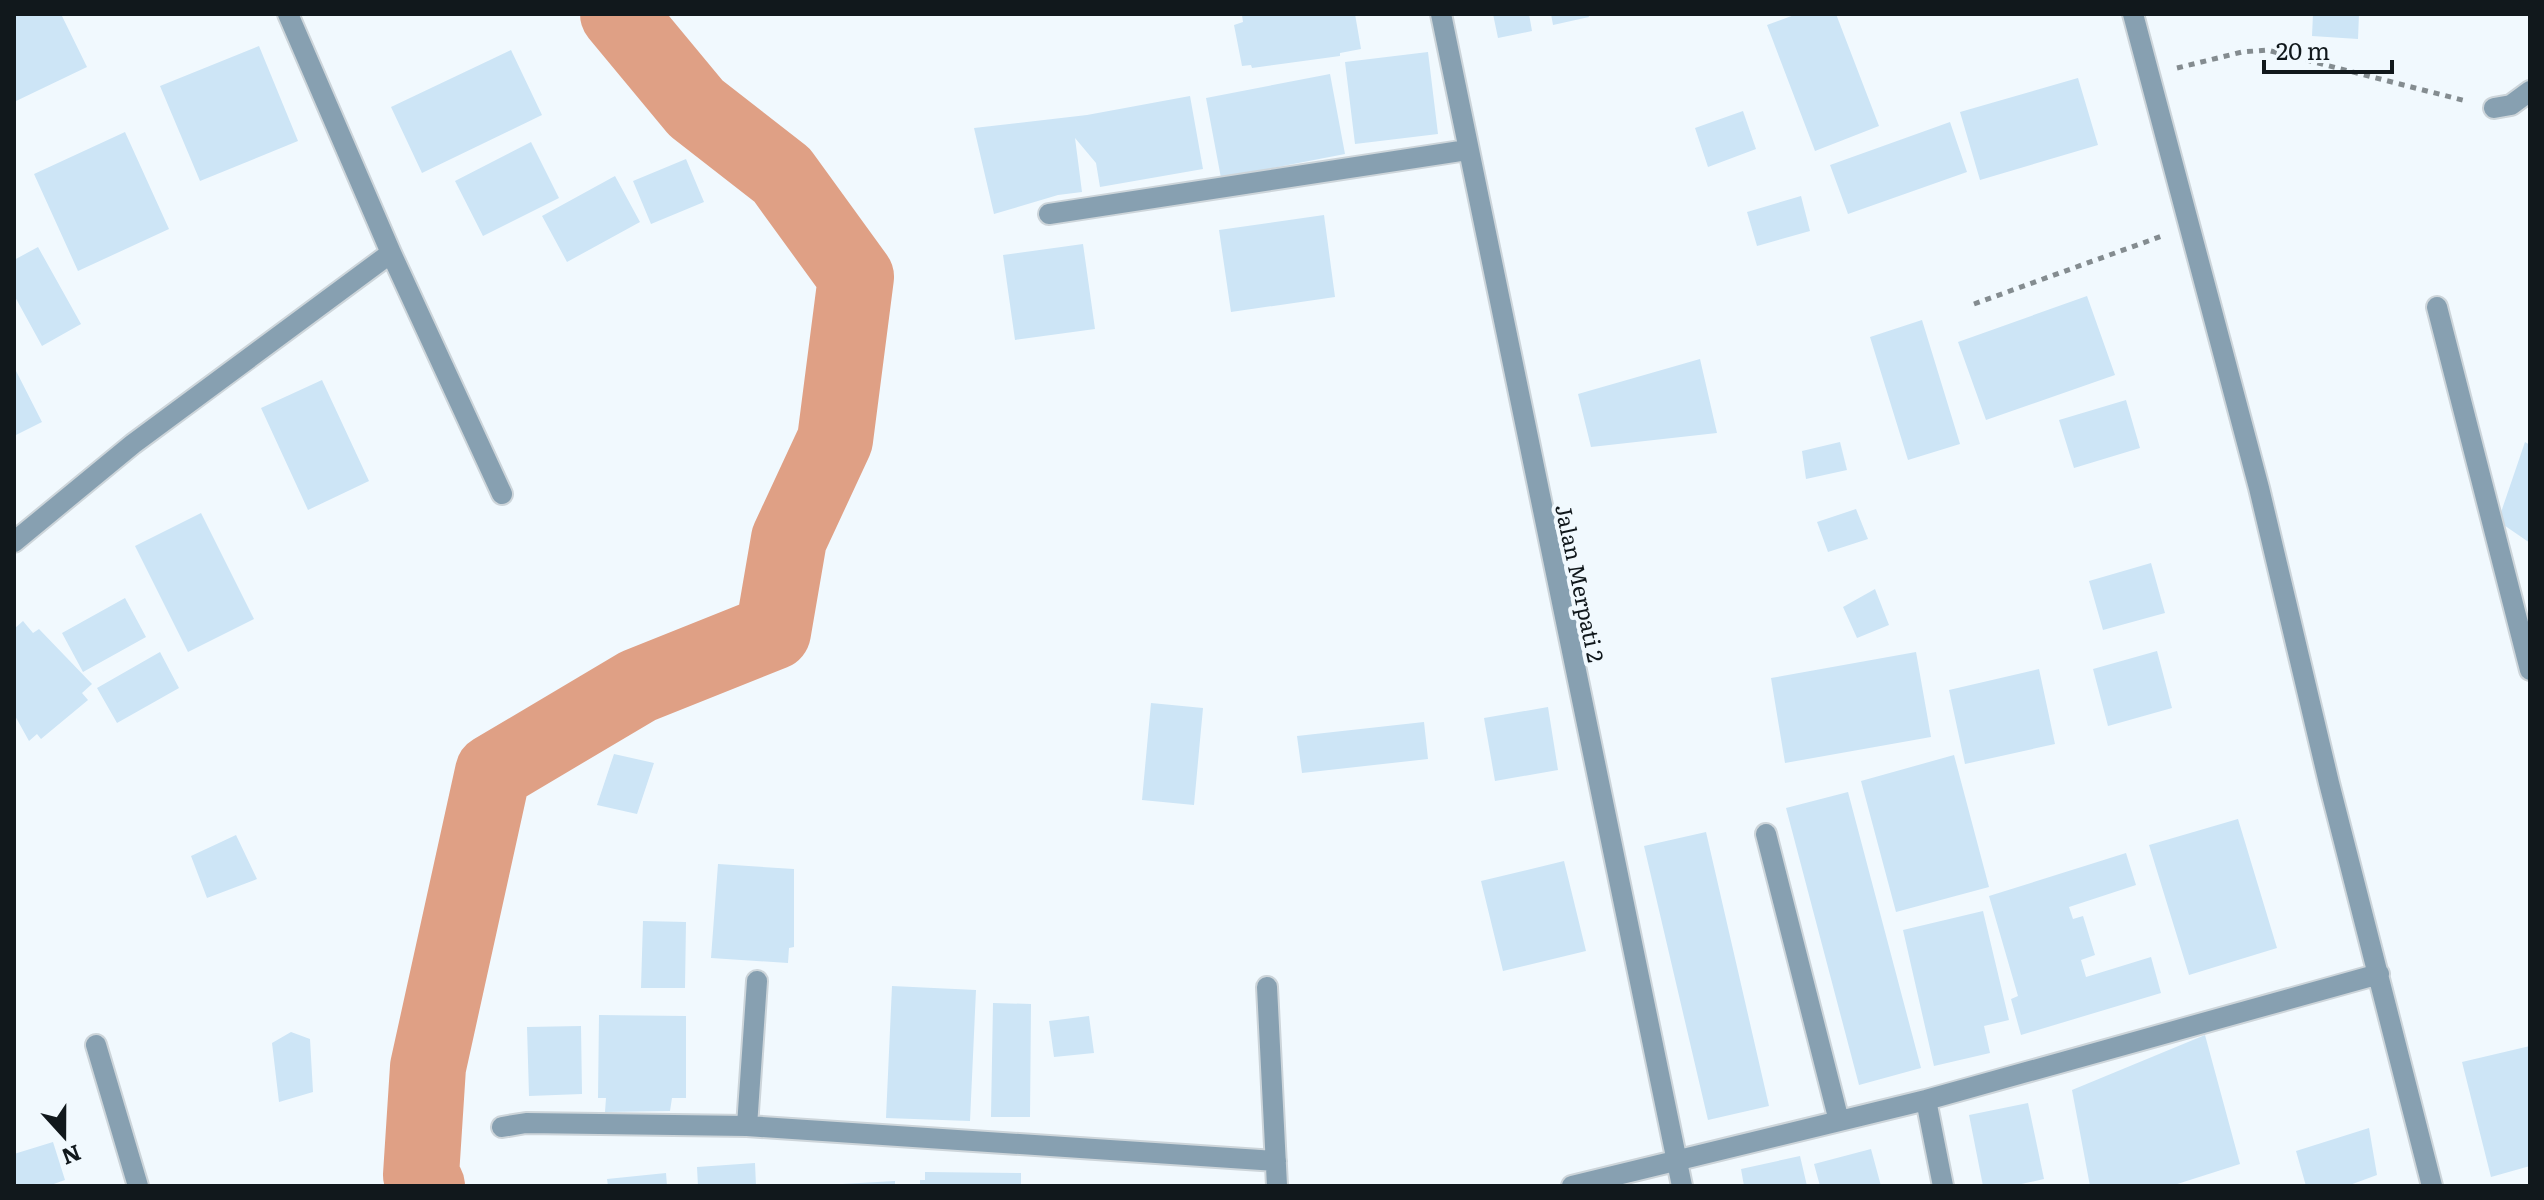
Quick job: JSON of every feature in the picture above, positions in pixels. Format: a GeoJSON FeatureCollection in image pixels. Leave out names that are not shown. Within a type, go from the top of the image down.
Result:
{"type":"FeatureCollection","features":[{"type":"Feature","properties":{"kind":"street"},"geometry":{"type":"LineString","coordinates":[[288,14],[391,253],[502,494]]}},
{"type":"Feature","properties":{"kind":"street","name":"Jalan Merpati 2"},"geometry":{"type":"LineString","coordinates":[[1441,14],[1682,1186]]}},
{"type":"Feature","properties":{"kind":"street"},"geometry":{"type":"LineString","coordinates":[[2133,14],[2259,488],[2329,783],[2432,1186]]}},
{"type":"Feature","properties":{"kind":"street"},"geometry":{"type":"LineString","coordinates":[[2494,108],[2511,105],[2530,91]]}},
{"type":"Feature","properties":{"kind":"street"},"geometry":{"type":"LineString","coordinates":[[1049,214],[1467,150]]}},
{"type":"Feature","properties":{"kind":"street"},"geometry":{"type":"LineString","coordinates":[[14,542],[133,444],[391,253]]}},
{"type":"Feature","properties":{"kind":"street"},"geometry":{"type":"LineString","coordinates":[[2437,307],[2530,670]]}},
{"type":"Feature","properties":{"kind":"street"},"geometry":{"type":"LineString","coordinates":[[1766,834],[1839,1121]]}},
{"type":"Feature","properties":{"kind":"street"},"geometry":{"type":"LineString","coordinates":[[1572,1186],[1926,1100],[2379,974]]}},
{"type":"Feature","properties":{"kind":"street"},"geometry":{"type":"LineString","coordinates":[[747,1126],[757,981]]}},
{"type":"Feature","properties":{"kind":"street"},"geometry":{"type":"LineString","coordinates":[[1267,987],[1277,1186]]}},
{"type":"Feature","properties":{"kind":"street"},"geometry":{"type":"LineString","coordinates":[[96,1045],[138,1186]]}},
{"type":"Feature","properties":{"kind":"street"},"geometry":{"type":"LineString","coordinates":[[1926,1100],[1943,1186]]}},
{"type":"Feature","properties":{"kind":"street"},"geometry":{"type":"LineString","coordinates":[[502,1127],[526,1123],[747,1126],[1276,1161]]}},
{"type":"Feature","properties":{"kind":"path"},"geometry":{"type":"LineString","coordinates":[[2149,77],[2242,52],[2267,50],[2494,108]]}},
{"type":"Feature","properties":{"kind":"path"},"geometry":{"type":"LineString","coordinates":[[1974,304],[2189,226]]}},
{"type":"Feature","properties":{"kind":"building"},"geometry":{"type":"Polygon","coordinates":[[[14,14],[61,14],[87,67],[14,102],[14,14]]]}},
{"type":"Feature","properties":{"kind":"building"},"geometry":{"type":"Polygon","coordinates":[[[1355,14],[1361,49],[1340,53],[1340,56],[1252,68],[1251,65],[1242,66],[1234,25],[1243,22],[1242,15],[1355,14]]]}},
{"type":"Feature","properties":{"kind":"building"},"geometry":{"type":"Polygon","coordinates":[[[1493,14],[1529,14],[1532,31],[1498,38],[1493,14]]]}},
{"type":"Feature","properties":{"kind":"building"},"geometry":{"type":"Polygon","coordinates":[[[1551,14],[1588,14],[1589,17],[1553,25],[1551,14]]]}},
{"type":"Feature","properties":{"kind":"building"},"geometry":{"type":"Polygon","coordinates":[[[1797,14],[1836,14],[1879,126],[1815,151],[1767,25],[1797,14]]]}},
{"type":"Feature","properties":{"kind":"building"},"geometry":{"type":"Polygon","coordinates":[[[2313,14],[2359,14],[2358,39],[2312,36],[2313,14]]]}},
{"type":"Feature","properties":{"kind":"building"},"geometry":{"type":"Polygon","coordinates":[[[259,46],[298,141],[200,181],[160,86],[259,46]]]}},
{"type":"Feature","properties":{"kind":"building"},"geometry":{"type":"Polygon","coordinates":[[[511,50],[542,115],[422,173],[391,107],[511,50]]]}},
{"type":"Feature","properties":{"kind":"building"},"geometry":{"type":"Polygon","coordinates":[[[1428,52],[1438,134],[1355,144],[1345,62],[1428,52]]]}},
{"type":"Feature","properties":{"kind":"building"},"geometry":{"type":"Polygon","coordinates":[[[1330,74],[1345,154],[1221,178],[1206,98],[1330,74]]]}},
{"type":"Feature","properties":{"kind":"building"},"geometry":{"type":"Polygon","coordinates":[[[2078,78],[2098,145],[1980,180],[1960,112],[2078,78]]]}},
{"type":"Feature","properties":{"kind":"building"},"geometry":{"type":"Polygon","coordinates":[[[1190,96],[1203,169],[1100,187],[1096,163],[1075,138],[1082,192],[1058,195],[994,214],[974,128],[1087,115],[1190,96]]]}},
{"type":"Feature","properties":{"kind":"building"},"geometry":{"type":"Polygon","coordinates":[[[1743,111],[1756,149],[1708,167],[1695,128],[1743,111]]]}},
{"type":"Feature","properties":{"kind":"building"},"geometry":{"type":"Polygon","coordinates":[[[1950,122],[1967,172],[1848,214],[1830,165],[1950,122]]]}},
{"type":"Feature","properties":{"kind":"building"},"geometry":{"type":"Polygon","coordinates":[[[125,132],[169,229],[78,271],[34,174],[125,132]]]}},
{"type":"Feature","properties":{"kind":"building"},"geometry":{"type":"Polygon","coordinates":[[[531,142],[559,198],[483,236],[455,181],[531,142]]]}},
{"type":"Feature","properties":{"kind":"building"},"geometry":{"type":"Polygon","coordinates":[[[686,159],[704,202],[651,224],[633,181],[686,159]]]}},
{"type":"Feature","properties":{"kind":"building"},"geometry":{"type":"Polygon","coordinates":[[[615,176],[640,222],[567,262],[542,216],[615,176]]]}},
{"type":"Feature","properties":{"kind":"building"},"geometry":{"type":"Polygon","coordinates":[[[1801,196],[1810,231],[1757,246],[1747,212],[1801,196]]]}},
{"type":"Feature","properties":{"kind":"building"},"geometry":{"type":"Polygon","coordinates":[[[1324,215],[1335,297],[1231,312],[1219,230],[1324,215]]]}},
{"type":"Feature","properties":{"kind":"building"},"geometry":{"type":"Polygon","coordinates":[[[1083,244],[1095,329],[1015,340],[1003,255],[1083,244]]]}},
{"type":"Feature","properties":{"kind":"building"},"geometry":{"type":"Polygon","coordinates":[[[38,247],[81,324],[42,346],[14,295],[14,260],[38,247]]]}},
{"type":"Feature","properties":{"kind":"building"},"geometry":{"type":"Polygon","coordinates":[[[2087,296],[2115,375],[1986,420],[1958,342],[2087,296]]]}},
{"type":"Feature","properties":{"kind":"building"},"geometry":{"type":"Polygon","coordinates":[[[1922,320],[1960,444],[1908,460],[1870,337],[1922,320]]]}},
{"type":"Feature","properties":{"kind":"building"},"geometry":{"type":"Polygon","coordinates":[[[1700,359],[1717,433],[1591,447],[1578,394],[1700,359]]]}},
{"type":"Feature","properties":{"kind":"building"},"geometry":{"type":"Polygon","coordinates":[[[14,367],[42,422],[14,436],[14,367]]]}},
{"type":"Feature","properties":{"kind":"building"},"geometry":{"type":"Polygon","coordinates":[[[322,380],[369,481],[308,510],[261,408],[322,380]]]}},
{"type":"Feature","properties":{"kind":"building"},"geometry":{"type":"Polygon","coordinates":[[[2126,400],[2140,448],[2074,468],[2059,420],[2126,400]]]}},
{"type":"Feature","properties":{"kind":"building"},"geometry":{"type":"Polygon","coordinates":[[[1840,442],[1847,470],[1806,479],[1802,451],[1840,442]]]}},
{"type":"Feature","properties":{"kind":"building"},"geometry":{"type":"Polygon","coordinates":[[[2525,442],[2530,445],[2530,543],[2498,521],[2525,442]]]}},
{"type":"Feature","properties":{"kind":"building"},"geometry":{"type":"Polygon","coordinates":[[[1856,509],[1868,539],[1828,552],[1817,522],[1856,509]]]}},
{"type":"Feature","properties":{"kind":"building"},"geometry":{"type":"Polygon","coordinates":[[[201,513],[254,619],[188,652],[135,546],[201,513]]]}},
{"type":"Feature","properties":{"kind":"building"},"geometry":{"type":"Polygon","coordinates":[[[2151,563],[2165,613],[2103,630],[2089,581],[2151,563]]]}},
{"type":"Feature","properties":{"kind":"building"},"geometry":{"type":"Polygon","coordinates":[[[1875,589],[1889,625],[1857,638],[1843,607],[1875,589]]]}},
{"type":"Feature","properties":{"kind":"building"},"geometry":{"type":"Polygon","coordinates":[[[125,598],[146,637],[83,672],[62,633],[125,598]]]}},
{"type":"Feature","properties":{"kind":"building"},"geometry":{"type":"Polygon","coordinates":[[[23,621],[33,633],[39,629],[92,684],[82,693],[88,700],[41,739],[37,734],[29,741],[14,714],[14,629],[23,621]]]}},
{"type":"Feature","properties":{"kind":"building"},"geometry":{"type":"Polygon","coordinates":[[[2157,651],[2172,708],[2108,726],[2093,669],[2157,651]]]}},
{"type":"Feature","properties":{"kind":"building"},"geometry":{"type":"Polygon","coordinates":[[[160,652],[179,688],[117,723],[97,688],[160,652]]]}},
{"type":"Feature","properties":{"kind":"building"},"geometry":{"type":"Polygon","coordinates":[[[1916,652],[1931,737],[1785,763],[1771,678],[1916,652]]]}},
{"type":"Feature","properties":{"kind":"building"},"geometry":{"type":"Polygon","coordinates":[[[2039,669],[2055,744],[1965,764],[1949,690],[2039,669]]]}},
{"type":"Feature","properties":{"kind":"building"},"geometry":{"type":"Polygon","coordinates":[[[1151,703],[1203,708],[1194,805],[1142,800],[1151,703]]]}},
{"type":"Feature","properties":{"kind":"building"},"geometry":{"type":"Polygon","coordinates":[[[1548,707],[1558,770],[1495,781],[1484,718],[1548,707]]]}},
{"type":"Feature","properties":{"kind":"building"},"geometry":{"type":"Polygon","coordinates":[[[1424,722],[1428,759],[1302,773],[1297,736],[1424,722]]]}},
{"type":"Feature","properties":{"kind":"building"},"geometry":{"type":"Polygon","coordinates":[[[614,754],[654,763],[637,814],[597,805],[614,754]]]}},
{"type":"Feature","properties":{"kind":"building"},"geometry":{"type":"Polygon","coordinates":[[[1954,755],[1989,887],[1896,912],[1861,781],[1954,755]]]}},
{"type":"Feature","properties":{"kind":"building"},"geometry":{"type":"Polygon","coordinates":[[[1848,792],[1921,1068],[1859,1085],[1786,808],[1848,792]]]}},
{"type":"Feature","properties":{"kind":"building"},"geometry":{"type":"Polygon","coordinates":[[[2238,819],[2277,948],[2189,975],[2149,845],[2238,819]]]}},
{"type":"Feature","properties":{"kind":"building"},"geometry":{"type":"Polygon","coordinates":[[[1706,832],[1769,1106],[1708,1120],[1644,846],[1706,832]]]}},
{"type":"Feature","properties":{"kind":"building"},"geometry":{"type":"Polygon","coordinates":[[[236,835],[257,879],[207,898],[191,856],[236,835]]]}},
{"type":"Feature","properties":{"kind":"building"},"geometry":{"type":"Polygon","coordinates":[[[2126,853],[2136,885],[2069,907],[2073,919],[2083,916],[2095,955],[2081,960],[2086,977],[2151,957],[2161,993],[2021,1035],[2011,999],[2018,996],[1989,896],[2126,853]]]}},
{"type":"Feature","properties":{"kind":"building"},"geometry":{"type":"Polygon","coordinates":[[[1564,861],[1586,951],[1503,971],[1481,881],[1564,861]]]}},
{"type":"Feature","properties":{"kind":"building"},"geometry":{"type":"Polygon","coordinates":[[[718,864],[794,869],[794,947],[789,948],[788,963],[711,958],[718,864]]]}},
{"type":"Feature","properties":{"kind":"building"},"geometry":{"type":"Polygon","coordinates":[[[1983,911],[2009,1020],[1984,1026],[1990,1053],[1934,1066],[1903,930],[1983,911]]]}},
{"type":"Feature","properties":{"kind":"building"},"geometry":{"type":"Polygon","coordinates":[[[643,921],[686,922],[685,988],[641,988],[643,921]]]}},
{"type":"Feature","properties":{"kind":"building"},"geometry":{"type":"Polygon","coordinates":[[[892,986],[976,990],[970,1121],[886,1118],[892,986]]]}},
{"type":"Feature","properties":{"kind":"building"},"geometry":{"type":"Polygon","coordinates":[[[993,1003],[1031,1004],[1030,1117],[991,1117],[993,1003]]]}},
{"type":"Feature","properties":{"kind":"building"},"geometry":{"type":"Polygon","coordinates":[[[599,1015],[686,1016],[686,1098],[672,1098],[670,1111],[605,1112],[606,1098],[598,1098],[599,1015]]]}},
{"type":"Feature","properties":{"kind":"building"},"geometry":{"type":"Polygon","coordinates":[[[1089,1016],[1094,1053],[1054,1057],[1049,1021],[1089,1016]]]}},
{"type":"Feature","properties":{"kind":"building"},"geometry":{"type":"Polygon","coordinates":[[[581,1026],[582,1094],[529,1096],[527,1027],[581,1026]]]}},
{"type":"Feature","properties":{"kind":"building"},"geometry":{"type":"Polygon","coordinates":[[[291,1032],[310,1039],[313,1092],[279,1102],[272,1043],[291,1032]]]}},
{"type":"Feature","properties":{"kind":"building"},"geometry":{"type":"Polygon","coordinates":[[[2205,1035],[2240,1164],[2171,1186],[2090,1186],[2072,1090],[2205,1035]]]}},
{"type":"Feature","properties":{"kind":"building"},"geometry":{"type":"Polygon","coordinates":[[[2530,1046],[2530,1166],[2491,1177],[2462,1062],[2530,1046]]]}},
{"type":"Feature","properties":{"kind":"building"},"geometry":{"type":"Polygon","coordinates":[[[2028,1103],[2044,1179],[2012,1186],[1983,1186],[1969,1115],[2028,1103]]]}},
{"type":"Feature","properties":{"kind":"building"},"geometry":{"type":"Polygon","coordinates":[[[2369,1128],[2377,1175],[2347,1186],[2306,1186],[2296,1151],[2369,1128]]]}},
{"type":"Feature","properties":{"kind":"building"},"geometry":{"type":"Polygon","coordinates":[[[53,1142],[65,1180],[48,1186],[14,1186],[14,1154],[53,1142]]]}},
{"type":"Feature","properties":{"kind":"building"},"geometry":{"type":"Polygon","coordinates":[[[1871,1149],[1881,1186],[1820,1186],[1814,1164],[1871,1149]]]}},
{"type":"Feature","properties":{"kind":"building"},"geometry":{"type":"Polygon","coordinates":[[[1800,1156],[1807,1186],[1744,1186],[1741,1169],[1800,1156]]]}},
{"type":"Feature","properties":{"kind":"building"},"geometry":{"type":"Polygon","coordinates":[[[755,1163],[756,1186],[698,1186],[697,1167],[755,1163]]]}},
{"type":"Feature","properties":{"kind":"building"},"geometry":{"type":"Polygon","coordinates":[[[925,1172],[1021,1173],[1021,1186],[920,1186],[920,1180],[925,1180],[925,1172]]]}},
{"type":"Feature","properties":{"kind":"building"},"geometry":{"type":"Polygon","coordinates":[[[666,1173],[667,1186],[608,1186],[607,1179],[666,1173]]]}},
{"type":"Feature","properties":{"kind":"building"},"geometry":{"type":"Polygon","coordinates":[[[895,1181],[895,1186],[842,1186],[842,1184],[895,1181]]]}},
{"type":"Feature","properties":{"kind":"waterway"},"geometry":{"type":"LineString","coordinates":[[427,1186],[421,1175],[428,1067],[493,772],[638,686],[773,632],[789,539],[835,440],[856,277],[782,175],[696,108],[618,14]]}}]}
